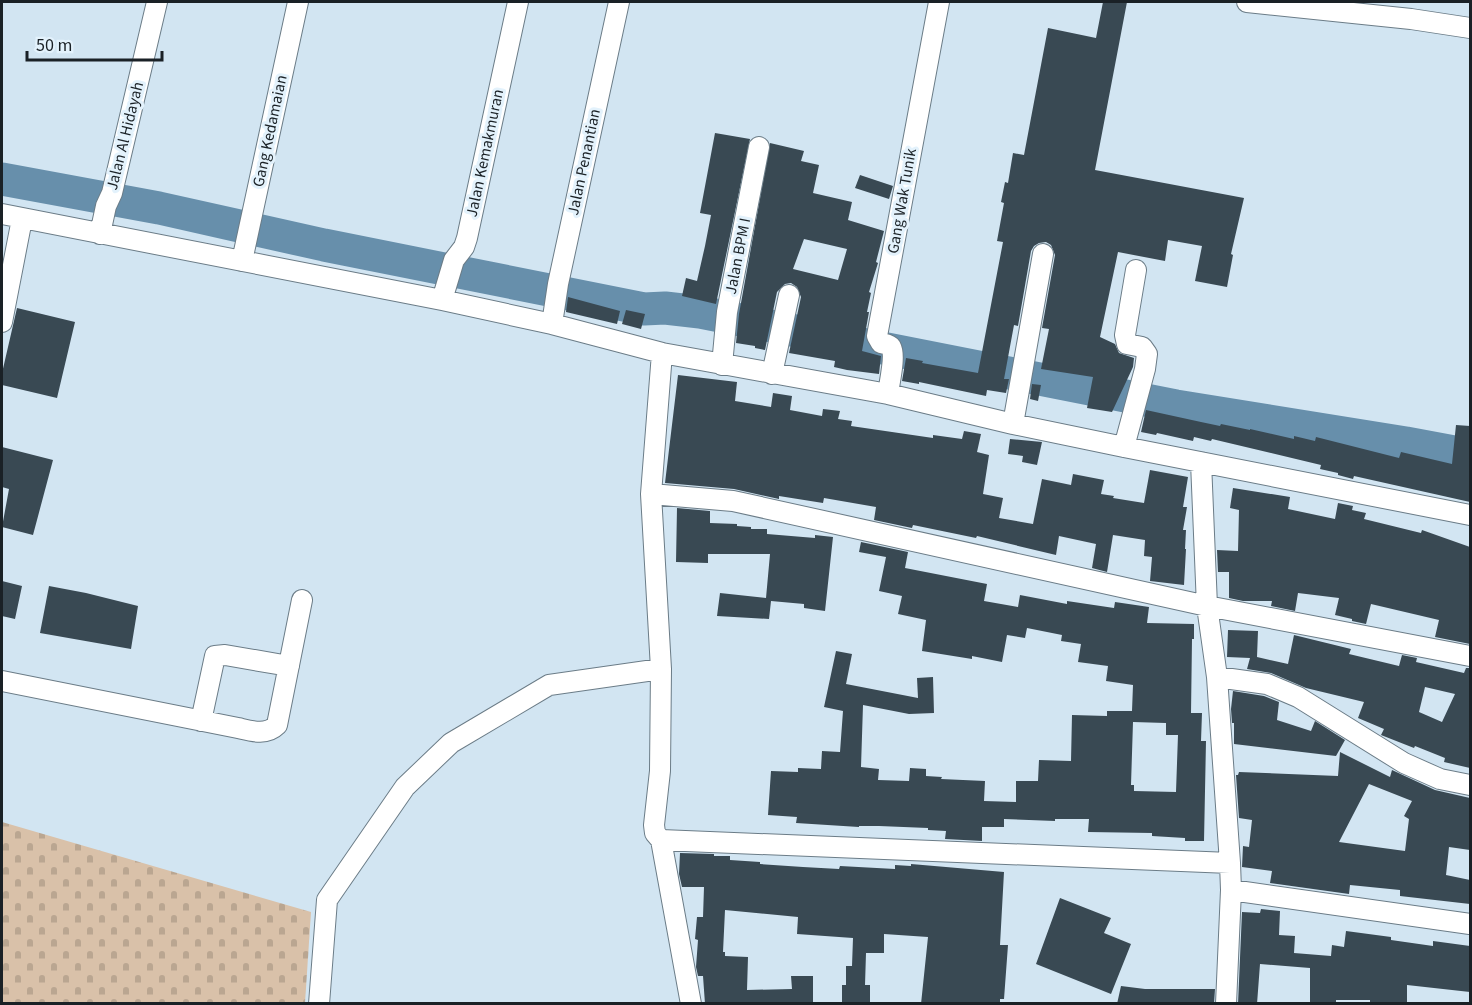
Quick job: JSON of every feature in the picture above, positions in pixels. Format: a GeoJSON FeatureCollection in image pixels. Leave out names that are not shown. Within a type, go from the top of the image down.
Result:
{"type":"FeatureCollection","features":[{"type":"Feature","properties":{"kind":"street","name":"Jalan Al Hidayah"},"geometry":{"type":"LineString","coordinates":[[100,234],[157,2]]}},
{"type":"Feature","properties":{"kind":"street","name":"Gang Kedamaian"},"geometry":{"type":"LineString","coordinates":[[242,261],[298,2]]}},
{"type":"Feature","properties":{"kind":"street","name":"Jalan Kemakmuran"},"geometry":{"type":"LineString","coordinates":[[442,300],[451,268],[467,238],[518,2]]}},
{"type":"Feature","properties":{"kind":"street","name":"Jalan Penantian"},"geometry":{"type":"LineString","coordinates":[[552,324],[556,290],[619,2]]}},
{"type":"Feature","properties":{"kind":"street","name":"Gang Wak Tunik"},"geometry":{"type":"LineString","coordinates":[[888,394],[892,354],[877,336],[939,2]]}},
{"type":"Feature","properties":{"kind":"street"},"geometry":{"type":"LineString","coordinates":[[1247,2],[1412,19],[1470,28]]}},
{"type":"Feature","properties":{"kind":"street","name":"Jalan BPM I"},"geometry":{"type":"LineString","coordinates":[[722,365],[726,319],[759,147]]}},
{"type":"Feature","properties":{"kind":"street"},"geometry":{"type":"LineString","coordinates":[[2,214],[20,229],[100,234],[442,300],[552,324],[662,353],[888,394],[1012,424],[1470,514]]}},
{"type":"Feature","properties":{"kind":"street"},"geometry":{"type":"LineString","coordinates":[[2,322],[20,229]]}},
{"type":"Feature","properties":{"kind":"street"},"geometry":{"type":"LineString","coordinates":[[1012,424],[1043,254]]}},
{"type":"Feature","properties":{"kind":"street"},"geometry":{"type":"LineString","coordinates":[[1124,447],[1147,354],[1142,347],[1128,344],[1125,335],[1136,270]]}},
{"type":"Feature","properties":{"kind":"street"},"geometry":{"type":"LineString","coordinates":[[772,374],[789,295]]}},
{"type":"Feature","properties":{"kind":"street"},"geometry":{"type":"LineString","coordinates":[[662,353],[651,494],[661,669],[660,771],[654,825],[655,833],[661,840],[691,1004]]}},
{"type":"Feature","properties":{"kind":"street"},"geometry":{"type":"LineString","coordinates":[[1201,462],[1207,606],[1218,676],[1230,862],[1226,1004]]}},
{"type":"Feature","properties":{"kind":"street"},"geometry":{"type":"LineString","coordinates":[[651,494],[733,501],[1207,606],[1470,656]]}},
{"type":"Feature","properties":{"kind":"street"},"geometry":{"type":"LineString","coordinates":[[2,681],[258,732],[271,731],[277,725],[302,600]]}},
{"type":"Feature","properties":{"kind":"street"},"geometry":{"type":"LineString","coordinates":[[201,721],[214,656],[225,654],[289,666]]}},
{"type":"Feature","properties":{"kind":"street"},"geometry":{"type":"LineString","coordinates":[[319,1004],[327,900],[405,787],[451,743],[549,685],[661,669]]}},
{"type":"Feature","properties":{"kind":"street"},"geometry":{"type":"LineString","coordinates":[[1218,676],[1267,684],[1288,693],[1334,718],[1404,763],[1440,779],[1470,785]]}},
{"type":"Feature","properties":{"kind":"street"},"geometry":{"type":"LineString","coordinates":[[661,840],[1230,862]]}},
{"type":"Feature","properties":{"kind":"street"},"geometry":{"type":"LineString","coordinates":[[1231,890],[1470,924]]}},
{"type":"Feature","properties":{"kind":"green space"},"geometry":{"type":"Polygon","coordinates":[[[2,822],[311,912],[305,1003],[2,1003],[2,822]]]}},
{"type":"Feature","properties":{"kind":"building"},"geometry":{"type":"Polygon","coordinates":[[[1103,2],[1127,2],[1095,170],[1244,198],[1231,254],[1233,255],[1227,287],[1195,281],[1202,246],[1168,240],[1165,261],[1118,252],[1100,337],[1115,344],[1119,353],[1134,358],[1133,367],[1112,412],[1087,408],[1093,377],[1041,369],[1049,329],[1042,328],[1055,255],[1051,245],[1046,242],[1039,243],[1031,251],[1018,326],[1014,325],[1004,379],[1009,379],[1006,393],[987,390],[986,396],[919,382],[919,384],[902,381],[906,358],[978,373],[1003,242],[997,241],[1004,203],[1001,202],[1005,182],[1008,183],[1013,153],[1024,155],[1048,28],[1096,38],[1103,2]]]}},
{"type":"Feature","properties":{"kind":"building"},"geometry":{"type":"Polygon","coordinates":[[[715,133],[750,139],[716,304],[682,296],[686,278],[697,281],[705,246],[711,215],[700,213],[715,133]]]}},
{"type":"Feature","properties":{"kind":"building"},"geometry":{"type":"Polygon","coordinates":[[[770,143],[804,151],[801,161],[819,165],[813,193],[852,202],[848,220],[884,231],[876,262],[878,263],[869,292],[871,293],[867,312],[869,312],[862,351],[881,356],[879,374],[834,367],[835,361],[789,353],[801,297],[797,287],[791,283],[785,284],[777,292],[765,350],[736,343],[739,314],[770,143]],[[804,239],[793,269],[838,280],[847,249],[804,239]]]}},
{"type":"Feature","properties":{"kind":"building"},"geometry":{"type":"Polygon","coordinates":[[[860,175],[893,186],[889,199],[855,188],[860,175]]]}},
{"type":"Feature","properties":{"kind":"building"},"geometry":{"type":"Polygon","coordinates":[[[568,297],[620,311],[617,324],[566,312],[568,297]]]}},
{"type":"Feature","properties":{"kind":"building"},"geometry":{"type":"Polygon","coordinates":[[[17,308],[75,322],[57,398],[2,385],[2,373],[17,308]]]}},
{"type":"Feature","properties":{"kind":"building"},"geometry":{"type":"Polygon","coordinates":[[[626,310],[645,314],[641,329],[622,324],[626,310]]]}},
{"type":"Feature","properties":{"kind":"building"},"geometry":{"type":"Polygon","coordinates":[[[678,375],[737,382],[735,401],[771,407],[773,393],[792,396],[790,410],[822,416],[823,409],[840,411],[838,419],[852,421],[851,426],[933,438],[933,435],[962,439],[964,431],[981,434],[977,452],[989,455],[983,494],[1003,498],[999,518],[1033,524],[1042,479],[1071,485],[1073,474],[1104,480],[1101,494],[1144,503],[1150,470],[1188,477],[1183,507],[1187,507],[1183,530],[1186,530],[1184,585],[1150,581],[1152,557],[1144,556],[1145,540],[1113,535],[1107,572],[1092,568],[1096,544],[1059,536],[1056,555],[977,536],[976,538],[913,525],[912,528],[874,520],[876,507],[824,498],[823,503],[779,496],[779,499],[734,489],[665,483],[678,375]]]}},
{"type":"Feature","properties":{"kind":"building"},"geometry":{"type":"Polygon","coordinates":[[[1032,384],[1041,385],[1038,401],[1030,399],[1032,384]]]}},
{"type":"Feature","properties":{"kind":"building"},"geometry":{"type":"Polygon","coordinates":[[[1146,410],[1294,439],[1294,436],[1315,441],[1316,437],[1399,458],[1401,452],[1452,464],[1456,425],[1470,426],[1470,502],[1354,476],[1353,479],[1320,469],[1321,465],[1212,439],[1211,441],[1194,437],[1193,441],[1141,432],[1146,410]]]}},
{"type":"Feature","properties":{"kind":"building"},"geometry":{"type":"Polygon","coordinates":[[[1010,439],[1042,442],[1037,465],[1022,462],[1023,456],[1008,454],[1010,439]]]}},
{"type":"Feature","properties":{"kind":"building"},"geometry":{"type":"Polygon","coordinates":[[[2,447],[53,460],[33,535],[2,527],[9,489],[2,487],[2,447]]]}},
{"type":"Feature","properties":{"kind":"building"},"geometry":{"type":"Polygon","coordinates":[[[1233,488],[1290,497],[1288,509],[1335,519],[1338,503],[1353,506],[1352,510],[1366,513],[1364,519],[1421,533],[1422,530],[1470,547],[1470,644],[1435,637],[1439,620],[1371,604],[1366,624],[1335,615],[1339,598],[1298,593],[1295,611],[1271,606],[1272,601],[1243,601],[1229,598],[1229,572],[1218,572],[1217,550],[1238,551],[1239,510],[1230,508],[1233,488]]]}},
{"type":"Feature","properties":{"kind":"building"},"geometry":{"type":"Polygon","coordinates":[[[677,508],[710,511],[710,523],[737,524],[737,526],[751,527],[751,529],[767,529],[767,534],[815,538],[815,535],[833,537],[825,611],[804,608],[804,604],[771,601],[769,619],[717,616],[720,593],[766,598],[770,554],[708,554],[708,563],[676,562],[677,508]]]}},
{"type":"Feature","properties":{"kind":"building"},"geometry":{"type":"Polygon","coordinates":[[[861,542],[908,552],[905,568],[987,584],[984,601],[1018,607],[1020,595],[1067,604],[1067,601],[1114,608],[1115,602],[1149,607],[1147,623],[1194,624],[1191,713],[1202,713],[1201,741],[1206,741],[1204,841],[1185,841],[1185,838],[1152,836],[1152,833],[1088,832],[1089,819],[1055,819],[1055,821],[1004,819],[1004,827],[982,827],[982,841],[945,839],[946,831],[928,830],[928,828],[796,823],[797,817],[768,815],[771,771],[798,772],[798,768],[821,769],[822,751],[840,752],[843,711],[824,707],[836,651],[852,654],[846,684],[918,698],[917,678],[933,677],[934,713],[909,714],[863,705],[861,767],[879,769],[878,780],[909,781],[910,768],[926,769],[926,776],[985,781],[984,801],[1016,802],[1016,781],[1038,781],[1039,760],[1071,761],[1072,715],[1107,716],[1107,711],[1132,711],[1133,685],[1106,681],[1108,666],[1078,662],[1081,644],[1061,641],[1062,635],[1027,628],[1025,638],[1007,635],[1002,662],[972,656],[972,659],[922,651],[926,620],[898,614],[902,596],[879,591],[886,557],[859,552],[861,542]],[[1133,722],[1131,785],[1134,785],[1134,791],[1176,792],[1178,735],[1166,735],[1166,723],[1133,722]]]}},
{"type":"Feature","properties":{"kind":"building"},"geometry":{"type":"Polygon","coordinates":[[[2,581],[22,586],[15,619],[2,616],[2,581]]]}},
{"type":"Feature","properties":{"kind":"building"},"geometry":{"type":"Polygon","coordinates":[[[49,586],[138,606],[131,649],[40,633],[49,586]]]}},
{"type":"Feature","properties":{"kind":"building"},"geometry":{"type":"Polygon","coordinates":[[[1228,630],[1258,631],[1257,657],[1288,664],[1294,635],[1351,649],[1349,654],[1399,666],[1402,655],[1417,658],[1416,662],[1464,673],[1466,668],[1470,668],[1470,768],[1444,762],[1445,758],[1381,735],[1384,729],[1358,718],[1364,702],[1306,688],[1271,673],[1247,669],[1250,658],[1227,657],[1228,630]],[[1425,687],[1419,712],[1442,722],[1455,694],[1425,687]]]}},
{"type":"Feature","properties":{"kind":"building"},"geometry":{"type":"Polygon","coordinates":[[[1233,691],[1264,696],[1279,702],[1277,720],[1311,731],[1315,721],[1345,740],[1336,756],[1234,744],[1231,709],[1233,691]]]}},
{"type":"Feature","properties":{"kind":"building"},"geometry":{"type":"Polygon","coordinates":[[[1340,752],[1390,777],[1392,770],[1435,790],[1470,798],[1470,850],[1449,847],[1446,875],[1470,880],[1470,904],[1400,896],[1400,890],[1350,885],[1349,894],[1270,883],[1272,871],[1242,867],[1243,846],[1249,847],[1252,820],[1239,818],[1236,775],[1239,772],[1338,776],[1340,752]],[[1369,784],[1339,842],[1405,851],[1409,819],[1404,816],[1412,801],[1369,784]]]}},
{"type":"Feature","properties":{"kind":"building"},"geometry":{"type":"Polygon","coordinates":[[[680,853],[714,854],[714,856],[730,856],[730,860],[803,867],[839,869],[840,866],[895,869],[895,865],[911,866],[911,864],[1004,872],[1000,945],[1008,945],[1004,999],[1000,999],[1000,1004],[921,1004],[928,937],[884,934],[884,953],[866,953],[865,985],[870,985],[870,1004],[842,1004],[842,985],[846,985],[846,966],[852,966],[853,938],[797,934],[798,917],[725,910],[723,952],[725,956],[748,957],[747,990],[792,989],[791,976],[813,976],[813,1004],[705,1004],[703,976],[698,976],[696,967],[698,940],[695,939],[697,917],[703,917],[704,887],[682,887],[679,874],[680,853]]]}},
{"type":"Feature","properties":{"kind":"building"},"geometry":{"type":"Polygon","coordinates":[[[1060,898],[1111,918],[1104,933],[1131,944],[1111,994],[1036,964],[1060,898]]]}},
{"type":"Feature","properties":{"kind":"building"},"geometry":{"type":"Polygon","coordinates":[[[1261,909],[1280,911],[1279,935],[1295,936],[1294,953],[1331,956],[1332,945],[1344,947],[1346,931],[1433,946],[1433,941],[1470,946],[1470,992],[1407,985],[1407,1004],[1370,1004],[1370,1000],[1336,1000],[1336,1004],[1310,1004],[1310,968],[1260,964],[1257,1004],[1238,1004],[1242,912],[1260,913],[1261,909]]]}},
{"type":"Feature","properties":{"kind":"building"},"geometry":{"type":"Polygon","coordinates":[[[1121,986],[1145,989],[1215,989],[1214,1004],[1117,1004],[1121,986]]]}},
{"type":"Feature","properties":{"kind":"waterway"},"geometry":{"type":"LineString","coordinates":[[2,179],[159,208],[324,245],[644,309],[665,308],[700,312],[1176,406],[1470,455]]}}]}
